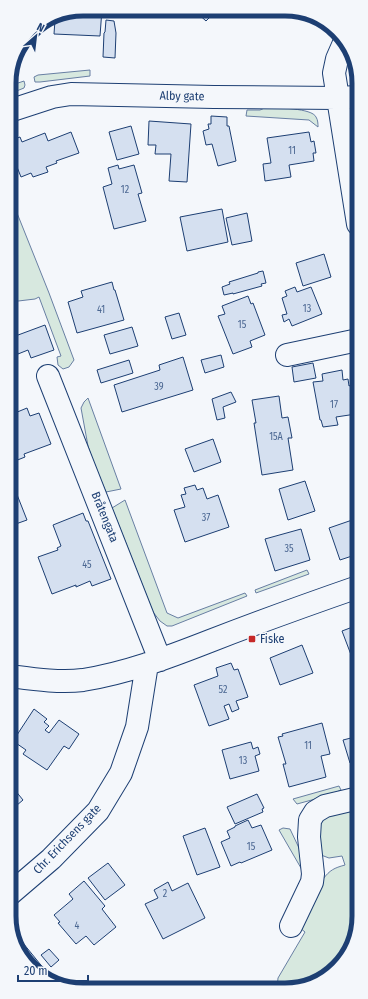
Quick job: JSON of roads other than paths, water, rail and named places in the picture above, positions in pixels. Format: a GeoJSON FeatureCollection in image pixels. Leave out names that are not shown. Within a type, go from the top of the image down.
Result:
{"type":"FeatureCollection","features":[{"type":"Feature","properties":{"kind":"street"},"geometry":{"type":"LineString","coordinates":[[342,48],[337,59],[334,73],[348,98],[352,148]]}},
{"type":"Feature","properties":{"kind":"street","name":"Alby gate"},"geometry":{"type":"LineString","coordinates":[[16,108],[52,97],[71,94],[348,98]]}},
{"type":"Feature","properties":{"kind":"street"},"geometry":{"type":"LineString","coordinates":[[287,356],[352,341]]}},
{"type":"Feature","properties":{"kind":"street","name":"Bråtengata"},"geometry":{"type":"LineString","coordinates":[[48,376],[154,662]]}},
{"type":"Feature","properties":{"kind":"street"},"geometry":{"type":"LineString","coordinates":[[16,677],[28,679],[82,680],[122,672],[154,662],[352,589]]}},
{"type":"Feature","properties":{"kind":"street","name":"Chr. Erichsens gate"},"geometry":{"type":"LineString","coordinates":[[16,889],[51,859],[98,811],[121,773],[137,727],[154,662]]}},
{"type":"Feature","properties":{"kind":"street"},"geometry":{"type":"LineString","coordinates":[[291,926],[312,882],[313,874],[308,837],[310,820],[315,812],[325,806],[352,800]]}},
{"type":"Feature","properties":{"kind":"place","name":"Fiske"},"geometry":{"type":"Point","coordinates":[252,639]}}]}
